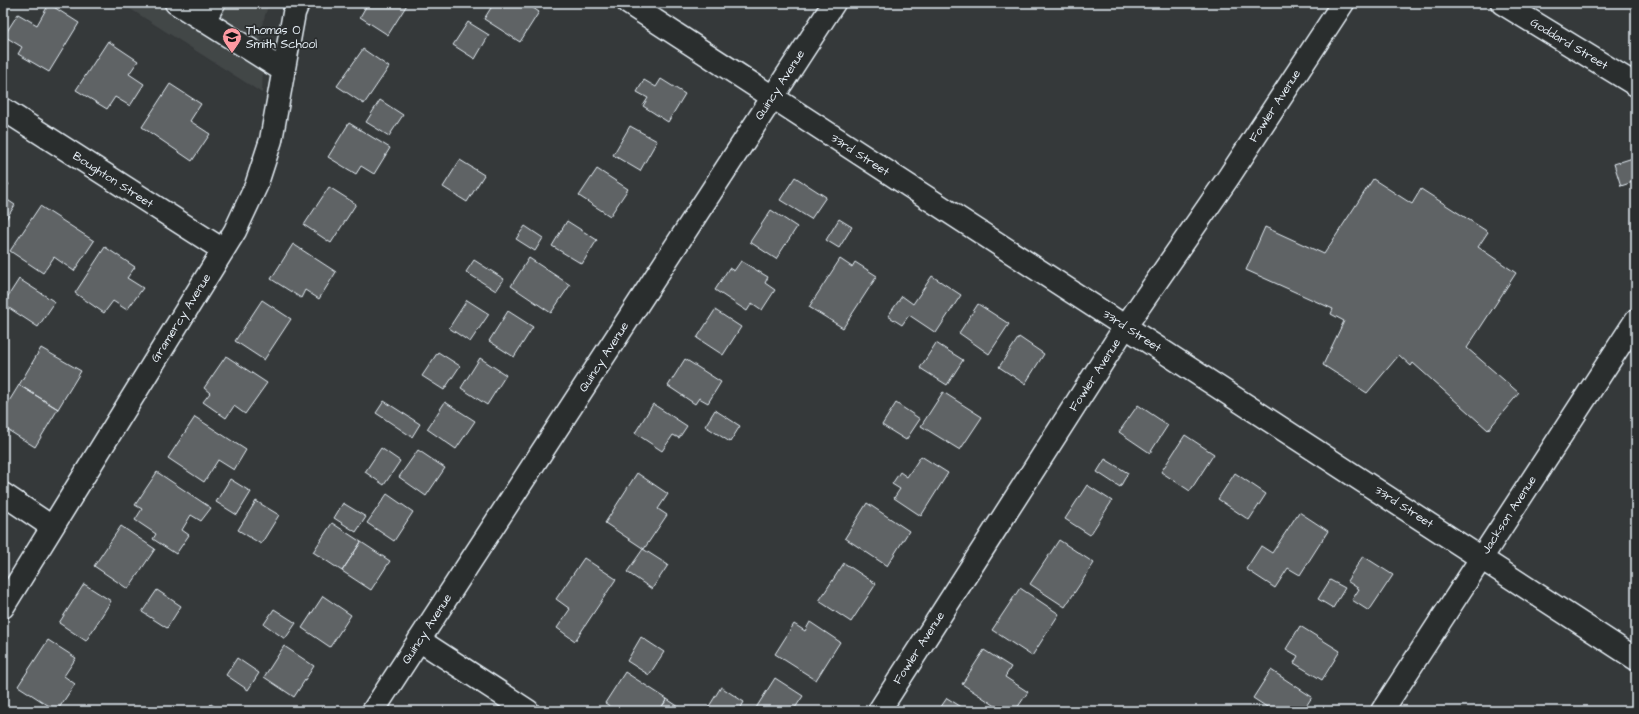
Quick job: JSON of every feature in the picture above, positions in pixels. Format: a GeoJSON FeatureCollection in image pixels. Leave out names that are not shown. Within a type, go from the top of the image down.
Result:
{"type":"FeatureCollection","features":[{"type":"Feature","properties":{"kind":"street"},"geometry":{"type":"LineString","coordinates":[[176,3],[209,12],[284,71]]}},
{"type":"Feature","properties":{"kind":"street","name":"Gramercy Avenue"},"geometry":{"type":"LineString","coordinates":[[3,607],[235,231],[256,186],[271,140],[294,13],[298,3]]}},
{"type":"Feature","properties":{"kind":"street","name":"33rd Street"},"geometry":{"type":"LineString","coordinates":[[628,3],[1636,658]]}},
{"type":"Feature","properties":{"kind":"street","name":"Quincy Avenue"},"geometry":{"type":"LineString","coordinates":[[373,711],[834,3]]}},
{"type":"Feature","properties":{"kind":"street","name":"Fowler Avenue"},"geometry":{"type":"LineString","coordinates":[[879,711],[1125,327],[1228,178],[1342,3]]}},
{"type":"Feature","properties":{"kind":"street","name":"Goddard Street"},"geometry":{"type":"LineString","coordinates":[[1502,3],[1636,84]]}},
{"type":"Feature","properties":{"kind":"street","name":"Boughton Street"},"geometry":{"type":"LineString","coordinates":[[3,109],[223,250]]}},
{"type":"Feature","properties":{"kind":"street","name":"Jackson Avenue"},"geometry":{"type":"LineString","coordinates":[[1382,711],[1636,320]]}},
{"type":"Feature","properties":{"kind":"street"},"geometry":{"type":"LineString","coordinates":[[3,494],[52,527]]}},
{"type":"Feature","properties":{"kind":"street"},"geometry":{"type":"LineString","coordinates":[[419,640],[528,711]]}},
{"type":"Feature","properties":{"kind":"shaded area","name":"Thomas O Smith School"},"geometry":{"type":"Polygon","coordinates":[[[121,3],[269,3],[261,28],[263,68],[262,93],[121,3]]]}},
{"type":"Feature","properties":{"kind":"building"},"geometry":{"type":"Polygon","coordinates":[[[368,3],[408,3],[388,35],[360,17],[368,3]]]}},
{"type":"Feature","properties":{"kind":"building"},"geometry":{"type":"Polygon","coordinates":[[[494,3],[526,3],[539,12],[520,42],[484,19],[494,3]]]}},
{"type":"Feature","properties":{"kind":"building"},"geometry":{"type":"Polygon","coordinates":[[[49,4],[79,23],[49,72],[18,54],[22,47],[4,36],[18,14],[37,25],[49,4]]]}},
{"type":"Feature","properties":{"kind":"building"},"geometry":{"type":"Polygon","coordinates":[[[468,22],[489,35],[475,59],[453,45],[468,22]]]}},
{"type":"Feature","properties":{"kind":"building"},"geometry":{"type":"Polygon","coordinates":[[[108,41],[138,61],[129,74],[144,84],[130,106],[115,97],[107,109],[76,90],[108,41]]]}},
{"type":"Feature","properties":{"kind":"building"},"geometry":{"type":"Polygon","coordinates":[[[363,49],[389,67],[364,104],[337,86],[363,49]]]}},
{"type":"Feature","properties":{"kind":"building"},"geometry":{"type":"Polygon","coordinates":[[[661,79],[685,94],[668,122],[643,106],[648,98],[637,92],[644,80],[656,87],[661,79]]]}},
{"type":"Feature","properties":{"kind":"building"},"geometry":{"type":"Polygon","coordinates":[[[170,84],[201,104],[190,121],[210,134],[192,161],[142,127],[170,84]]]}},
{"type":"Feature","properties":{"kind":"building"},"geometry":{"type":"Polygon","coordinates":[[[380,100],[403,115],[389,136],[366,122],[380,100]]]}},
{"type":"Feature","properties":{"kind":"building"},"geometry":{"type":"Polygon","coordinates":[[[349,123],[390,148],[374,174],[361,166],[356,174],[328,157],[349,123]]]}},
{"type":"Feature","properties":{"kind":"building"},"geometry":{"type":"Polygon","coordinates":[[[630,126],[657,141],[640,171],[613,155],[630,126]]]}},
{"type":"Feature","properties":{"kind":"building"},"geometry":{"type":"Polygon","coordinates":[[[1636,157],[1636,181],[1621,186],[1614,164],[1636,157]]]}},
{"type":"Feature","properties":{"kind":"building"},"geometry":{"type":"Polygon","coordinates":[[[460,160],[484,175],[467,202],[443,187],[460,160]]]}},
{"type":"Feature","properties":{"kind":"building"},"geometry":{"type":"Polygon","coordinates":[[[597,169],[628,189],[610,216],[579,196],[597,169]]]}},
{"type":"Feature","properties":{"kind":"building"},"geometry":{"type":"Polygon","coordinates":[[[795,177],[826,197],[811,219],[780,200],[795,177]]]}},
{"type":"Feature","properties":{"kind":"building"},"geometry":{"type":"Polygon","coordinates":[[[1373,179],[1412,204],[1421,189],[1488,232],[1478,247],[1516,273],[1467,348],[1519,393],[1488,430],[1413,363],[1411,366],[1399,355],[1367,393],[1323,365],[1344,321],[1331,314],[1333,309],[1246,270],[1265,227],[1324,254],[1373,179]]]}},
{"type":"Feature","properties":{"kind":"building"},"geometry":{"type":"Polygon","coordinates":[[[3,180],[9,184],[3,193],[3,180]]]}},
{"type":"Feature","properties":{"kind":"building"},"geometry":{"type":"Polygon","coordinates":[[[329,187],[356,204],[331,243],[304,225],[329,187]]]}},
{"type":"Feature","properties":{"kind":"building"},"geometry":{"type":"Polygon","coordinates":[[[3,197],[15,205],[3,224],[3,197]]]}},
{"type":"Feature","properties":{"kind":"building"},"geometry":{"type":"Polygon","coordinates":[[[40,206],[94,241],[74,271],[54,257],[43,273],[10,251],[40,206]]]}},
{"type":"Feature","properties":{"kind":"building"},"geometry":{"type":"Polygon","coordinates":[[[771,210],[797,227],[776,259],[750,242],[771,210]]]}},
{"type":"Feature","properties":{"kind":"building"},"geometry":{"type":"Polygon","coordinates":[[[839,219],[852,227],[839,248],[826,240],[839,219]]]}},
{"type":"Feature","properties":{"kind":"building"},"geometry":{"type":"Polygon","coordinates":[[[567,221],[597,240],[582,264],[552,246],[567,221]]]}},
{"type":"Feature","properties":{"kind":"building"},"geometry":{"type":"Polygon","coordinates":[[[525,226],[543,238],[535,251],[516,239],[525,226]]]}},
{"type":"Feature","properties":{"kind":"building"},"geometry":{"type":"Polygon","coordinates":[[[293,244],[336,272],[319,299],[305,290],[301,298],[271,279],[293,244]]]}},
{"type":"Feature","properties":{"kind":"building"},"geometry":{"type":"Polygon","coordinates":[[[105,247],[135,267],[127,278],[143,288],[127,310],[113,301],[104,313],[75,293],[105,247]]]}},
{"type":"Feature","properties":{"kind":"building"},"geometry":{"type":"Polygon","coordinates":[[[529,258],[570,285],[551,313],[511,286],[529,258]]]}},
{"type":"Feature","properties":{"kind":"building"},"geometry":{"type":"Polygon","coordinates":[[[840,259],[852,267],[855,262],[877,276],[843,328],[809,307],[840,259]]]}},
{"type":"Feature","properties":{"kind":"building"},"geometry":{"type":"Polygon","coordinates":[[[474,260],[504,279],[496,291],[466,272],[474,260]]]}},
{"type":"Feature","properties":{"kind":"building"},"geometry":{"type":"Polygon","coordinates":[[[741,261],[768,277],[765,283],[775,290],[762,310],[752,303],[747,311],[715,290],[729,268],[734,271],[741,261]]]}},
{"type":"Feature","properties":{"kind":"building"},"geometry":{"type":"Polygon","coordinates":[[[932,276],[961,295],[936,333],[909,315],[902,325],[888,316],[902,296],[913,304],[932,276]]]}},
{"type":"Feature","properties":{"kind":"building"},"geometry":{"type":"Polygon","coordinates":[[[19,279],[55,302],[38,327],[3,304],[19,279]]]}},
{"type":"Feature","properties":{"kind":"building"},"geometry":{"type":"Polygon","coordinates":[[[262,300],[291,319],[264,360],[235,341],[262,300]]]}},
{"type":"Feature","properties":{"kind":"building"},"geometry":{"type":"Polygon","coordinates":[[[467,300],[489,314],[470,342],[449,328],[467,300]]]}},
{"type":"Feature","properties":{"kind":"building"},"geometry":{"type":"Polygon","coordinates":[[[978,304],[1009,324],[989,354],[959,333],[978,304]]]}},
{"type":"Feature","properties":{"kind":"building"},"geometry":{"type":"Polygon","coordinates":[[[715,310],[741,327],[723,355],[697,338],[715,310]]]}},
{"type":"Feature","properties":{"kind":"building"},"geometry":{"type":"Polygon","coordinates":[[[508,311],[533,327],[514,357],[489,341],[508,311]]]}},
{"type":"Feature","properties":{"kind":"building"},"geometry":{"type":"Polygon","coordinates":[[[1019,337],[1044,354],[1025,384],[999,367],[1019,337]]]}},
{"type":"Feature","properties":{"kind":"building"},"geometry":{"type":"Polygon","coordinates":[[[936,343],[963,360],[947,385],[920,368],[936,343]]]}},
{"type":"Feature","properties":{"kind":"building"},"geometry":{"type":"Polygon","coordinates":[[[41,348],[81,371],[58,409],[19,385],[41,348]]]}},
{"type":"Feature","properties":{"kind":"building"},"geometry":{"type":"Polygon","coordinates":[[[438,352],[460,366],[444,390],[422,376],[438,352]]]}},
{"type":"Feature","properties":{"kind":"building"},"geometry":{"type":"Polygon","coordinates":[[[226,356],[267,383],[245,414],[234,406],[226,418],[203,402],[210,393],[204,388],[226,356]]]}},
{"type":"Feature","properties":{"kind":"building"},"geometry":{"type":"Polygon","coordinates":[[[480,358],[506,375],[487,405],[461,388],[480,358]]]}},
{"type":"Feature","properties":{"kind":"building"},"geometry":{"type":"Polygon","coordinates":[[[685,359],[721,382],[708,403],[699,398],[695,404],[668,386],[685,359]]]}},
{"type":"Feature","properties":{"kind":"building"},"geometry":{"type":"Polygon","coordinates":[[[19,385],[58,409],[35,447],[3,427],[3,411],[19,385]]]}},
{"type":"Feature","properties":{"kind":"building"},"geometry":{"type":"Polygon","coordinates":[[[943,392],[982,417],[960,450],[921,426],[943,392]]]}},
{"type":"Feature","properties":{"kind":"building"},"geometry":{"type":"Polygon","coordinates":[[[384,401],[420,424],[412,437],[376,413],[384,401]]]}},
{"type":"Feature","properties":{"kind":"building"},"geometry":{"type":"Polygon","coordinates":[[[445,402],[475,421],[456,449],[427,429],[445,402]]]}},
{"type":"Feature","properties":{"kind":"building"},"geometry":{"type":"Polygon","coordinates":[[[896,403],[920,419],[906,440],[882,425],[896,403]]]}},
{"type":"Feature","properties":{"kind":"building"},"geometry":{"type":"Polygon","coordinates":[[[653,404],[687,426],[679,438],[673,435],[662,451],[635,433],[653,404]]]}},
{"type":"Feature","properties":{"kind":"building"},"geometry":{"type":"Polygon","coordinates":[[[1138,405],[1168,425],[1150,453],[1119,432],[1138,405]]]}},
{"type":"Feature","properties":{"kind":"building"},"geometry":{"type":"Polygon","coordinates":[[[715,410],[740,426],[730,442],[705,426],[715,410]]]}},
{"type":"Feature","properties":{"kind":"building"},"geometry":{"type":"Polygon","coordinates":[[[195,417],[246,450],[234,470],[218,460],[204,482],[168,458],[195,417]]]}},
{"type":"Feature","properties":{"kind":"building"},"geometry":{"type":"Polygon","coordinates":[[[1185,435],[1214,454],[1190,491],[1161,472],[1185,435]]]}},
{"type":"Feature","properties":{"kind":"building"},"geometry":{"type":"Polygon","coordinates":[[[381,448],[400,461],[384,485],[365,472],[381,448]]]}},
{"type":"Feature","properties":{"kind":"building"},"geometry":{"type":"Polygon","coordinates":[[[418,450],[445,468],[426,496],[399,477],[418,450]]]}},
{"type":"Feature","properties":{"kind":"building"},"geometry":{"type":"Polygon","coordinates":[[[921,456],[948,473],[921,516],[894,498],[900,489],[892,484],[900,472],[907,477],[921,456]]]}},
{"type":"Feature","properties":{"kind":"building"},"geometry":{"type":"Polygon","coordinates":[[[1105,459],[1128,473],[1120,487],[1097,472],[1105,459]]]}},
{"type":"Feature","properties":{"kind":"building"},"geometry":{"type":"Polygon","coordinates":[[[157,472],[211,508],[201,521],[191,515],[182,530],[189,535],[176,554],[153,539],[156,534],[135,520],[142,509],[135,505],[157,472]]]}},
{"type":"Feature","properties":{"kind":"building"},"geometry":{"type":"Polygon","coordinates":[[[637,473],[668,494],[658,509],[667,515],[644,549],[605,523],[637,473]]]}},
{"type":"Feature","properties":{"kind":"building"},"geometry":{"type":"Polygon","coordinates":[[[1235,473],[1266,494],[1249,520],[1218,499],[1235,473]]]}},
{"type":"Feature","properties":{"kind":"building"},"geometry":{"type":"Polygon","coordinates":[[[230,479],[251,492],[237,515],[216,502],[230,479]]]}},
{"type":"Feature","properties":{"kind":"building"},"geometry":{"type":"Polygon","coordinates":[[[1087,485],[1112,501],[1090,535],[1065,519],[1087,485]]]}},
{"type":"Feature","properties":{"kind":"building"},"geometry":{"type":"Polygon","coordinates":[[[387,494],[413,512],[394,541],[367,523],[387,494]]]}},
{"type":"Feature","properties":{"kind":"building"},"geometry":{"type":"Polygon","coordinates":[[[256,501],[279,515],[261,544],[238,530],[256,501]]]}},
{"type":"Feature","properties":{"kind":"building"},"geometry":{"type":"Polygon","coordinates":[[[343,503],[366,517],[356,532],[334,518],[343,503]]]}},
{"type":"Feature","properties":{"kind":"building"},"geometry":{"type":"Polygon","coordinates":[[[867,503],[909,531],[887,566],[845,538],[867,503]]]}},
{"type":"Feature","properties":{"kind":"building"},"geometry":{"type":"Polygon","coordinates":[[[1299,512],[1328,531],[1300,575],[1288,568],[1275,588],[1246,569],[1261,546],[1272,553],[1299,512]]]}},
{"type":"Feature","properties":{"kind":"building"},"geometry":{"type":"Polygon","coordinates":[[[332,523],[361,542],[342,571],[313,552],[332,523]]]}},
{"type":"Feature","properties":{"kind":"building"},"geometry":{"type":"Polygon","coordinates":[[[121,526],[155,549],[128,589],[94,566],[121,526]]]}},
{"type":"Feature","properties":{"kind":"building"},"geometry":{"type":"Polygon","coordinates":[[[1059,540],[1094,563],[1065,607],[1030,584],[1059,540]]]}},
{"type":"Feature","properties":{"kind":"building"},"geometry":{"type":"Polygon","coordinates":[[[361,542],[390,561],[371,590],[342,571],[361,542]]]}},
{"type":"Feature","properties":{"kind":"building"},"geometry":{"type":"Polygon","coordinates":[[[643,549],[668,565],[652,589],[627,572],[643,549]]]}},
{"type":"Feature","properties":{"kind":"building"},"geometry":{"type":"Polygon","coordinates":[[[1363,556],[1393,575],[1369,611],[1352,600],[1359,589],[1347,581],[1363,556]]]}},
{"type":"Feature","properties":{"kind":"building"},"geometry":{"type":"Polygon","coordinates":[[[584,558],[616,579],[575,641],[557,628],[570,609],[556,599],[584,558]]]}},
{"type":"Feature","properties":{"kind":"building"},"geometry":{"type":"Polygon","coordinates":[[[844,563],[876,584],[851,622],[819,601],[844,563]]]}},
{"type":"Feature","properties":{"kind":"building"},"geometry":{"type":"Polygon","coordinates":[[[1330,580],[1345,588],[1333,608],[1318,599],[1330,580]]]}},
{"type":"Feature","properties":{"kind":"building"},"geometry":{"type":"Polygon","coordinates":[[[84,584],[111,601],[86,641],[59,623],[84,584]]]}},
{"type":"Feature","properties":{"kind":"building"},"geometry":{"type":"Polygon","coordinates":[[[1020,588],[1059,614],[1032,656],[992,630],[1020,588]]]}},
{"type":"Feature","properties":{"kind":"building"},"geometry":{"type":"Polygon","coordinates":[[[157,590],[181,606],[167,628],[142,612],[157,590]]]}},
{"type":"Feature","properties":{"kind":"building"},"geometry":{"type":"Polygon","coordinates":[[[323,596],[351,615],[330,647],[302,628],[323,596]]]}},
{"type":"Feature","properties":{"kind":"building"},"geometry":{"type":"Polygon","coordinates":[[[274,609],[296,623],[285,639],[264,624],[274,609]]]}},
{"type":"Feature","properties":{"kind":"building"},"geometry":{"type":"Polygon","coordinates":[[[810,622],[840,642],[816,680],[775,654],[794,624],[805,631],[810,622]]]}},
{"type":"Feature","properties":{"kind":"building"},"geometry":{"type":"Polygon","coordinates":[[[1300,626],[1340,651],[1322,680],[1294,663],[1298,656],[1286,649],[1300,626]]]}},
{"type":"Feature","properties":{"kind":"building"},"geometry":{"type":"Polygon","coordinates":[[[641,637],[664,652],[649,675],[627,661],[641,637]]]}},
{"type":"Feature","properties":{"kind":"building"},"geometry":{"type":"Polygon","coordinates":[[[48,640],[76,658],[64,676],[75,684],[57,711],[18,686],[48,640]]]}},
{"type":"Feature","properties":{"kind":"building"},"geometry":{"type":"Polygon","coordinates":[[[284,646],[314,666],[294,697],[264,677],[284,646]]]}},
{"type":"Feature","properties":{"kind":"building"},"geometry":{"type":"Polygon","coordinates":[[[984,650],[1011,667],[1005,677],[1028,692],[1015,711],[1003,711],[962,684],[984,650]]]}},
{"type":"Feature","properties":{"kind":"building"},"geometry":{"type":"Polygon","coordinates":[[[237,658],[259,673],[248,690],[226,675],[237,658]]]}},
{"type":"Feature","properties":{"kind":"building"},"geometry":{"type":"Polygon","coordinates":[[[1271,670],[1312,697],[1303,711],[1273,711],[1253,698],[1271,670]]]}},
{"type":"Feature","properties":{"kind":"building"},"geometry":{"type":"Polygon","coordinates":[[[625,672],[667,699],[659,711],[617,711],[605,703],[625,672]]]}},
{"type":"Feature","properties":{"kind":"building"},"geometry":{"type":"Polygon","coordinates":[[[775,678],[803,696],[793,711],[754,711],[775,678]]]}},
{"type":"Feature","properties":{"kind":"building"},"geometry":{"type":"Polygon","coordinates":[[[721,687],[744,702],[739,711],[713,711],[708,708],[721,687]]]}},
{"type":"Feature","properties":{"kind":"building"},"geometry":{"type":"Polygon","coordinates":[[[947,698],[968,711],[938,711],[947,698]]]}},
{"type":"Feature","properties":{"kind":"building"},"geometry":{"type":"Polygon","coordinates":[[[667,699],[685,711],[659,711],[667,699]]]}},
{"type":"Feature","properties":{"kind":"building"},"geometry":{"type":"Polygon","coordinates":[[[211,704],[221,711],[206,711],[211,704]]]}},
{"type":"Feature","properties":{"kind":"place","name":"Thomas O Smith School"},"geometry":{"type":"Point","coordinates":[232,54]}}]}
